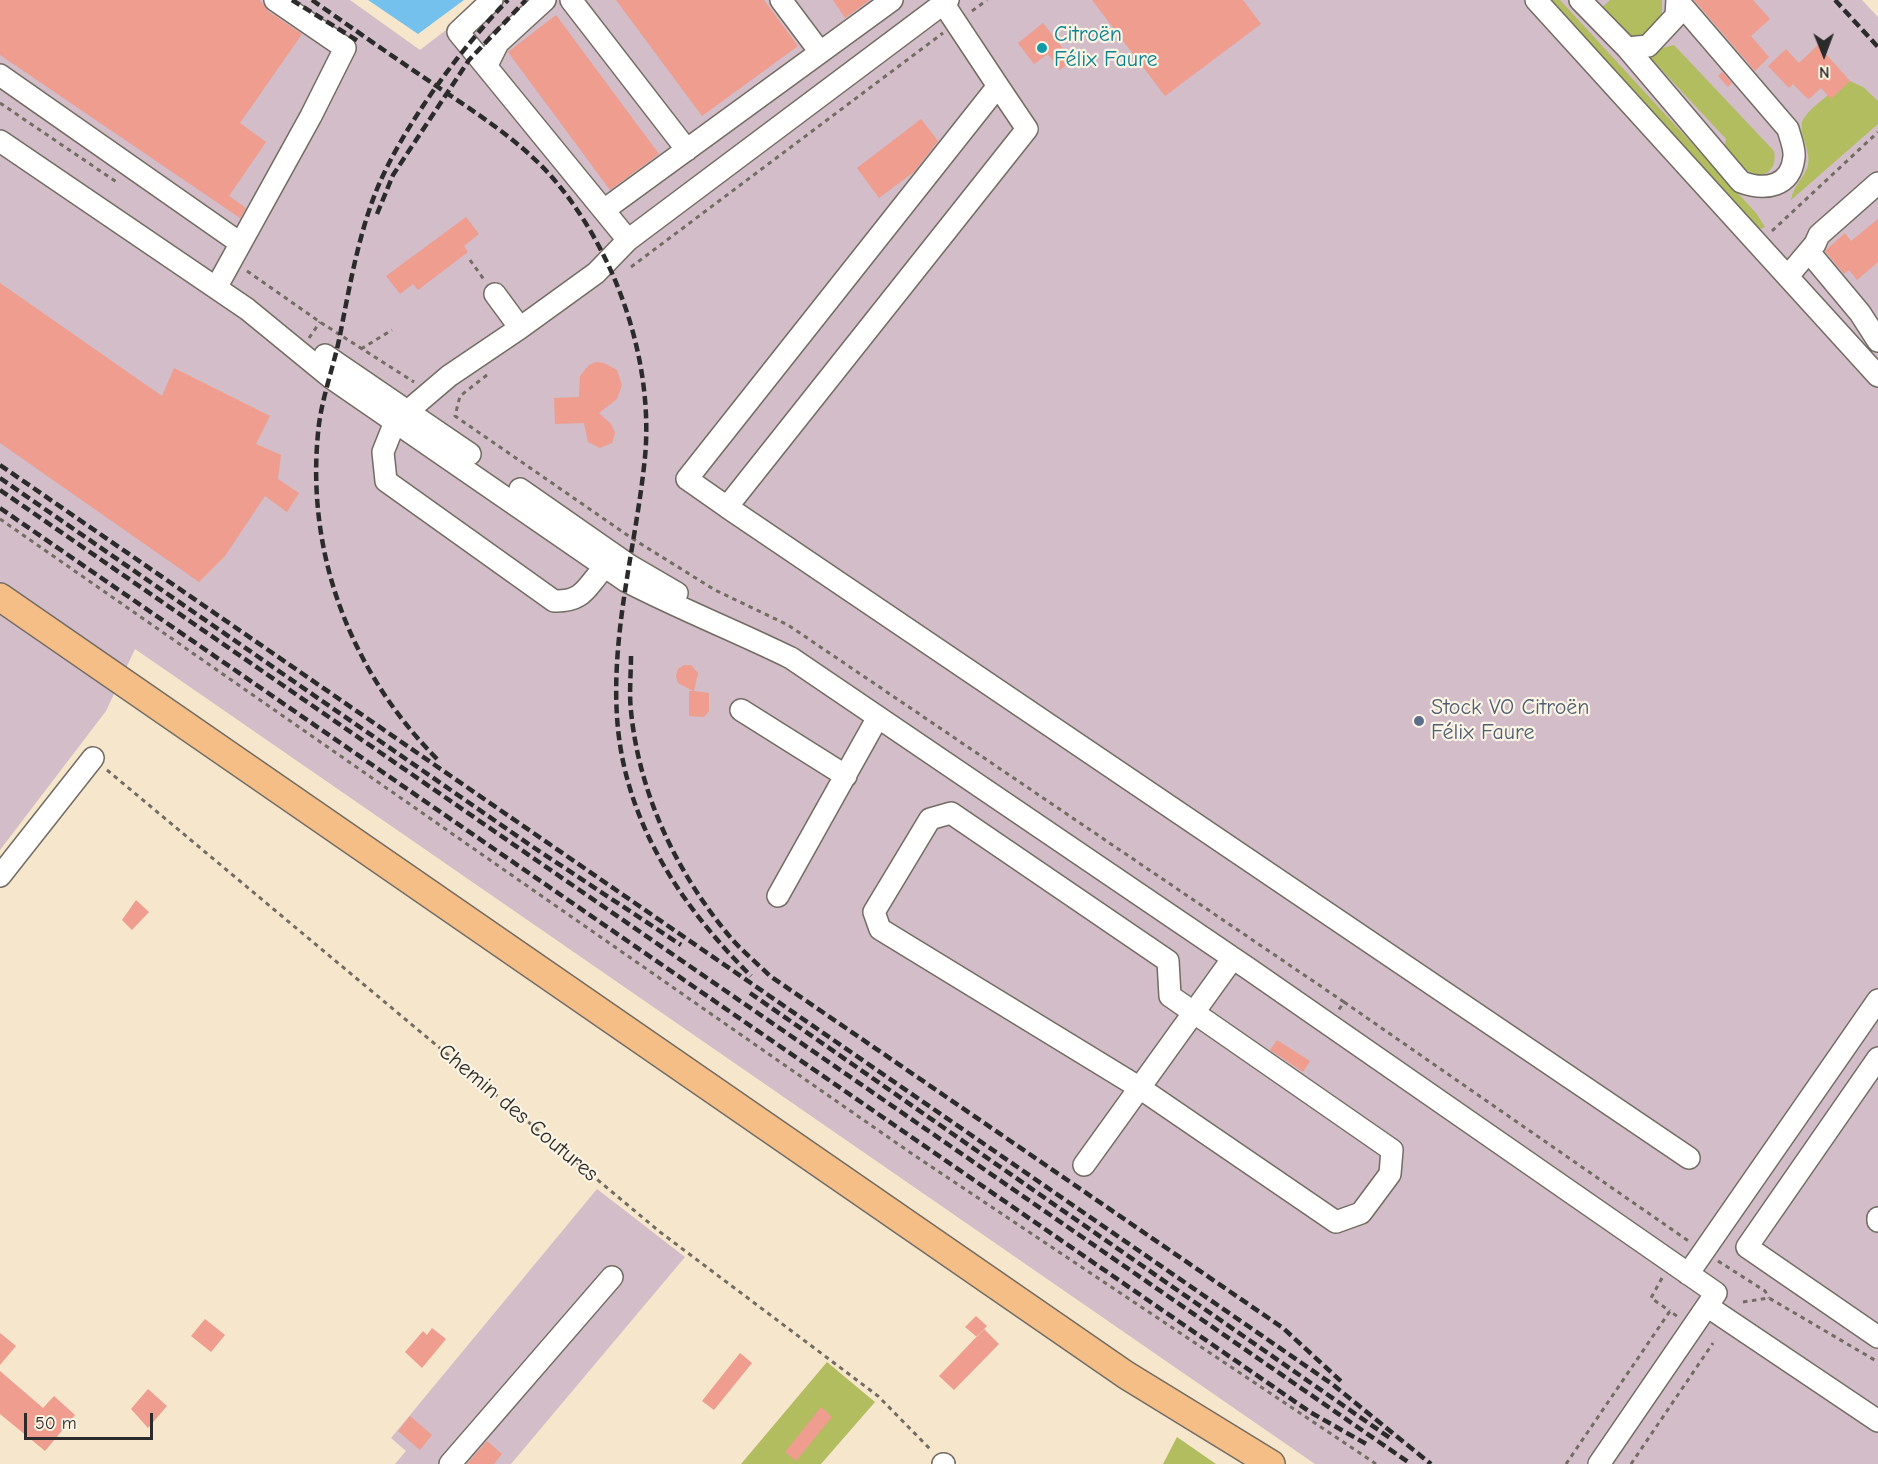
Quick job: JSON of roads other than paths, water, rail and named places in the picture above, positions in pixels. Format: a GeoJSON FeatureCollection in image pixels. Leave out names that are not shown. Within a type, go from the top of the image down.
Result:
{"type":"FeatureCollection","features":[{"type":"Feature","properties":{"kind":"main road"},"geometry":{"type":"LineString","coordinates":[[0,597],[1126,1375],[1272,1464]]}},
{"type":"Feature","properties":{"kind":"main road"},"geometry":{"type":"LineString","coordinates":[[1126,1375],[1240,1464]]}},
{"type":"Feature","properties":{"kind":"street"},"geometry":{"type":"LineString","coordinates":[[216,288],[311,116],[345,48],[275,0]]}},
{"type":"Feature","properties":{"kind":"street"},"geometry":{"type":"LineString","coordinates":[[492,0],[458,32],[628,240]]}},
{"type":"Feature","properties":{"kind":"street"},"geometry":{"type":"LineString","coordinates":[[487,65],[498,43],[546,0]]}},
{"type":"Feature","properties":{"kind":"street"},"geometry":{"type":"LineString","coordinates":[[572,0],[687,150]]}},
{"type":"Feature","properties":{"kind":"street"},"geometry":{"type":"LineString","coordinates":[[781,0],[820,52]]}},
{"type":"Feature","properties":{"kind":"street"},"geometry":{"type":"LineString","coordinates":[[604,210],[892,0]]}},
{"type":"Feature","properties":{"kind":"street"},"geometry":{"type":"LineString","coordinates":[[1536,0],[1878,376]]}},
{"type":"Feature","properties":{"kind":"street"},"geometry":{"type":"LineString","coordinates":[[1580,0],[1627,48],[1741,182],[1758,189],[1775,185],[1791,172],[1795,154],[1788,129],[1677,0]]}},
{"type":"Feature","properties":{"kind":"street"},"geometry":{"type":"LineString","coordinates":[[1627,48],[1648,46],[1676,16],[1677,0]]}},
{"type":"Feature","properties":{"kind":"street"},"geometry":{"type":"LineString","coordinates":[[605,567],[582,596],[565,601],[554,601],[386,481],[383,452],[401,416],[449,376],[596,273],[628,240],[946,2],[957,23],[1027,129],[727,507]]}},
{"type":"Feature","properties":{"kind":"street"},"geometry":{"type":"LineString","coordinates":[[0,75],[240,243]]}},
{"type":"Feature","properties":{"kind":"street"},"geometry":{"type":"LineString","coordinates":[[998,86],[687,478],[1689,1158]]}},
{"type":"Feature","properties":{"kind":"street"},"geometry":{"type":"LineString","coordinates":[[0,141],[247,309],[299,353],[401,416],[629,565],[730,623],[747,636]]}},
{"type":"Feature","properties":{"kind":"street"},"geometry":{"type":"LineString","coordinates":[[1788,276],[1809,252],[1819,235],[1878,183]]}},
{"type":"Feature","properties":{"kind":"street"},"geometry":{"type":"LineString","coordinates":[[1809,252],[1869,317],[1878,341]]}},
{"type":"Feature","properties":{"kind":"street"},"geometry":{"type":"LineString","coordinates":[[495,294],[520,328]]}},
{"type":"Feature","properties":{"kind":"street"},"geometry":{"type":"LineString","coordinates":[[401,416],[626,581],[676,607],[747,636],[790,658],[1233,958],[1716,1293],[1613,1454],[1599,1464]]}},
{"type":"Feature","properties":{"kind":"street"},"geometry":{"type":"LineString","coordinates":[[741,710],[846,776]]}},
{"type":"Feature","properties":{"kind":"street"},"geometry":{"type":"LineString","coordinates":[[777,896],[878,717]]}},
{"type":"Feature","properties":{"kind":"street"},"geometry":{"type":"LineString","coordinates":[[0,876],[93,758]]}},
{"type":"Feature","properties":{"kind":"street"},"geometry":{"type":"LineString","coordinates":[[951,813],[1168,961],[1170,996],[1193,1013],[1392,1150],[1390,1174],[1361,1213],[1336,1222],[1140,1088],[880,929],[874,912],[930,819],[951,813]]}},
{"type":"Feature","properties":{"kind":"street"},"geometry":{"type":"LineString","coordinates":[[1084,1165],[1233,958]]}},
{"type":"Feature","properties":{"kind":"street"},"geometry":{"type":"LineString","coordinates":[[1688,1274],[1878,999]]}},
{"type":"Feature","properties":{"kind":"street"},"geometry":{"type":"LineString","coordinates":[[1878,1058],[1747,1247],[1878,1337]]}},
{"type":"Feature","properties":{"kind":"street"},"geometry":{"type":"LineString","coordinates":[[450,1464],[612,1277]]}},
{"type":"Feature","properties":{"kind":"street"},"geometry":{"type":"LineString","coordinates":[[1707,1306],[1878,1421]]}},
{"type":"Feature","properties":{"kind":"water"},"geometry":{"type":"Polygon","coordinates":[[[368,0],[464,0],[418,34],[368,0]]]}},
{"type":"Feature","properties":{"kind":"railway"},"geometry":{"type":"LineString","coordinates":[[292,0],[358,41]]}},
{"type":"Feature","properties":{"kind":"railway"},"geometry":{"type":"LineString","coordinates":[[312,0],[479,115],[538,162],[574,205],[611,271],[636,345],[643,382],[646,420],[641,491],[617,660],[618,729],[624,765],[633,799],[663,864],[703,922],[751,976]]}},
{"type":"Feature","properties":{"kind":"railway"},"geometry":{"type":"LineString","coordinates":[[437,759],[406,724],[379,687],[357,647],[339,605],[327,561],[319,517],[316,471],[319,424],[358,248],[375,194],[386,169],[415,117],[451,66],[508,0]]}},
{"type":"Feature","properties":{"kind":"railway"},"geometry":{"type":"LineString","coordinates":[[377,214],[393,175],[469,60],[526,0]]}},
{"type":"Feature","properties":{"kind":"railway"},"geometry":{"type":"LineString","coordinates":[[1835,0],[1878,47]]}},
{"type":"Feature","properties":{"kind":"railway"},"geometry":{"type":"LineString","coordinates":[[0,465],[1332,1384],[1431,1464]]}},
{"type":"Feature","properties":{"kind":"railway"},"geometry":{"type":"LineString","coordinates":[[0,478],[533,847],[681,945]]}},
{"type":"Feature","properties":{"kind":"railway"},"geometry":{"type":"LineString","coordinates":[[0,490],[1411,1464]]}},
{"type":"Feature","properties":{"kind":"railway"},"geometry":{"type":"LineString","coordinates":[[0,508],[1310,1412],[1368,1445]]}},
{"type":"Feature","properties":{"kind":"railway"},"geometry":{"type":"LineString","coordinates":[[631,656],[630,704],[635,742],[652,802],[664,832],[694,887],[740,948],[770,976],[1283,1328],[1344,1384]]}},
{"type":"Feature","properties":{"kind":"railway"},"geometry":{"type":"LineString","coordinates":[[750,993],[1390,1438]]}},
{"type":"Feature","properties":{"kind":"place","name":"Citroën Félix Faure"},"geometry":{"type":"Point","coordinates":[1042,48]}},
{"type":"Feature","properties":{"kind":"place","name":"Stock VO Citroën Félix Faure"},"geometry":{"type":"Point","coordinates":[1419,721]}}]}
